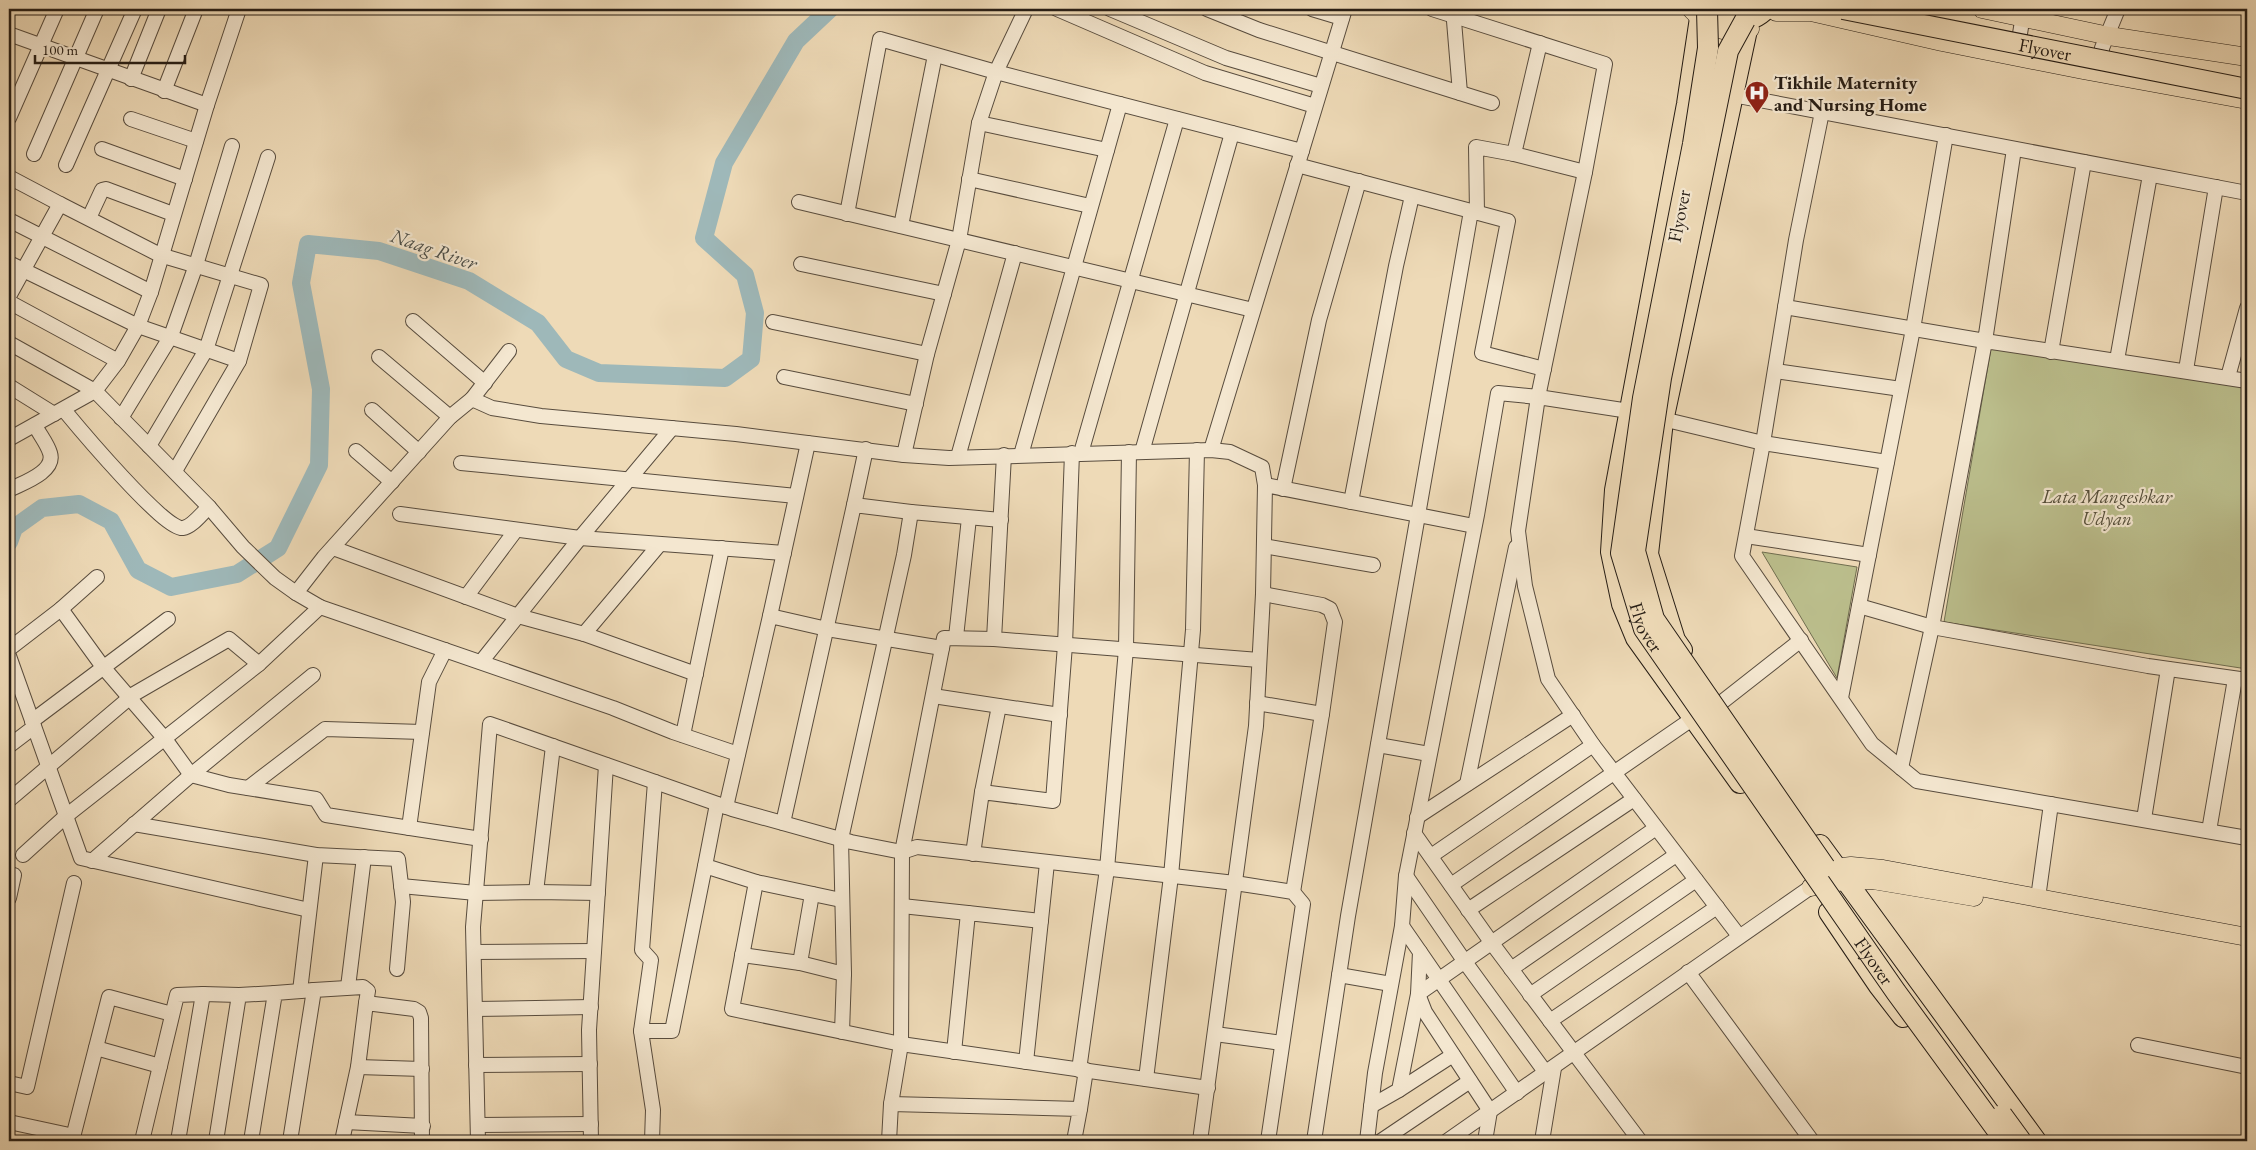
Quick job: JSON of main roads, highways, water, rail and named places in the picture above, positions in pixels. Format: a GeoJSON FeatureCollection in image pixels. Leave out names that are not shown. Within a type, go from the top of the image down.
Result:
{"type":"FeatureCollection","features":[{"type":"Feature","properties":{"kind":"highway","name":"Flyover"},"geometry":{"type":"LineString","coordinates":[[1843,9],[2247,89]]}},
{"type":"Feature","properties":{"kind":"highway","name":"Flyover"},"geometry":{"type":"LineString","coordinates":[[1906,9],[2134,56],[2247,76]]}},
{"type":"Feature","properties":{"kind":"highway"},"geometry":{"type":"LineString","coordinates":[[1774,10],[1755,17],[1746,25],[1733,95],[1663,421],[1648,554],[1675,640],[1722,702],[1839,874],[2036,1141]]}},
{"type":"Feature","properties":{"kind":"highway","name":"Flyover"},"geometry":{"type":"LineString","coordinates":[[1701,12],[1707,57],[1693,144],[1642,398],[1621,553],[1644,629],[1884,976],[2005,1141]]}},
{"type":"Feature","properties":{"kind":"highway"},"geometry":{"type":"LineString","coordinates":[[1746,25],[1701,12],[1687,104],[1615,490],[1611,552],[1622,604],[1636,638],[1692,719],[1807,880],[1878,986],[1933,1054],[1994,1141]]}},
{"type":"Feature","properties":{"kind":"highway","name":"Flyover"},"geometry":{"type":"LineString","coordinates":[[1746,25],[1728,51],[1661,378],[1635,551],[1654,619],[1880,948],[2021,1141]]}},
{"type":"Feature","properties":{"kind":"main road"},"geometry":{"type":"LineString","coordinates":[[1982,9],[2023,12],[2109,36],[2247,58]]}},
{"type":"Feature","properties":{"kind":"main road"},"geometry":{"type":"LineString","coordinates":[[1774,10],[1811,12],[1942,42],[2247,100]]}},
{"type":"Feature","properties":{"kind":"main road"},"geometry":{"type":"LineString","coordinates":[[1839,874],[1851,866],[1883,868],[2247,937]]}},
{"type":"Feature","properties":{"kind":"main road"},"geometry":{"type":"LineString","coordinates":[[1807,880],[1839,874],[2247,946]]}},
{"type":"Feature","properties":{"kind":"waterway","name":"Naag River"},"geometry":{"type":"LineString","coordinates":[[9,542],[14,528],[42,508],[79,504],[111,521],[138,570],[171,587],[237,574],[278,548],[319,465],[321,389],[301,283],[308,244],[379,251],[469,281],[538,323],[566,359],[599,373],[725,378],[751,359],[755,313],[745,275],[704,238],[724,163],[796,41],[830,9]]}},
{"type":"Feature","properties":{"kind":"place","name":"Tikhile Maternity and Nursing Home"},"geometry":{"type":"Point","coordinates":[1757,114]}},
{"type":"Feature","properties":{"kind":"park label","name":"Lata Mangeshkar Udyan"},"geometry":{"type":"Point","coordinates":[2107,507]}}]}
